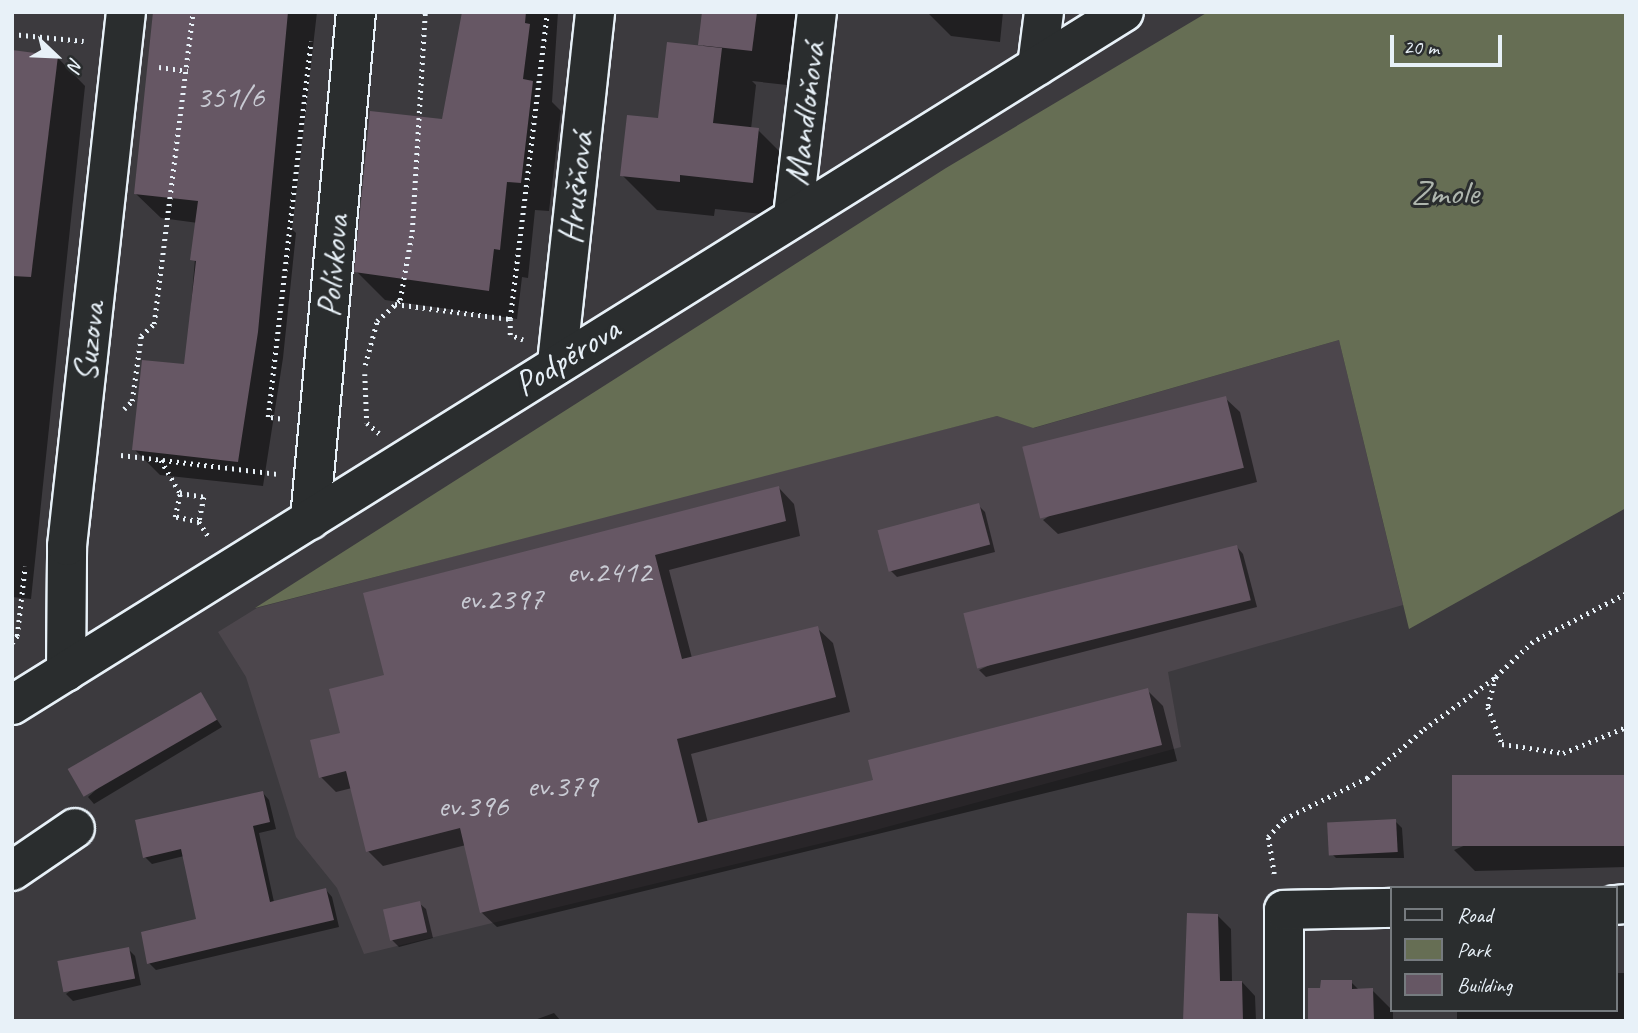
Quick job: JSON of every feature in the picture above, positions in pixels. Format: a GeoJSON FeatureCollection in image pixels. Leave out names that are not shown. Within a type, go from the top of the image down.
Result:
{"type":"FeatureCollection","features":[{"type":"Feature","properties":{"kind":"street","name":"Suzova"},"geometry":{"type":"LineString","coordinates":[[66,672],[67,546],[126,12]]}},
{"type":"Feature","properties":{"kind":"street","name":"Polívkova"},"geometry":{"type":"LineString","coordinates":[[310,520],[356,12]]}},
{"type":"Feature","properties":{"kind":"street","name":"Hrušňová"},"geometry":{"type":"LineString","coordinates":[[542,356],[595,12]]}},
{"type":"Feature","properties":{"kind":"street","name":"Mandloňová"},"geometry":{"type":"LineString","coordinates":[[793,216],[817,12]]}},
{"type":"Feature","properties":{"kind":"street"},"geometry":{"type":"LineString","coordinates":[[1037,66],[1044,12]]}},
{"type":"Feature","properties":{"kind":"street","name":"Podpěrova"},"geometry":{"type":"LineString","coordinates":[[12,705],[310,520],[542,356],[793,216],[1124,12]]}},
{"type":"Feature","properties":{"kind":"street"},"geometry":{"type":"LineString","coordinates":[[12,871],[75,828]]}},
{"type":"Feature","properties":{"kind":"street"},"geometry":{"type":"LineString","coordinates":[[1284,1021],[1284,910],[1390,908]]}},
{"type":"Feature","properties":{"kind":"path"},"geometry":{"type":"LineString","coordinates":[[124,409],[132,401],[141,336],[154,324],[188,71],[193,12]]}},
{"type":"Feature","properties":{"kind":"path"},"geometry":{"type":"LineString","coordinates":[[384,438],[367,423],[364,368],[377,321],[396,304],[412,232],[425,12]]}},
{"type":"Feature","properties":{"kind":"path"},"geometry":{"type":"LineString","coordinates":[[542,356],[529,342],[510,335],[510,319],[547,12]]}},
{"type":"Feature","properties":{"kind":"path"},"geometry":{"type":"LineString","coordinates":[[288,420],[268,417],[313,27]]}},
{"type":"Feature","properties":{"kind":"path"},"geometry":{"type":"LineString","coordinates":[[12,34],[84,43],[85,33]]}},
{"type":"Feature","properties":{"kind":"path"},"geometry":{"type":"LineString","coordinates":[[149,66],[188,71]]}},
{"type":"Feature","properties":{"kind":"path"},"geometry":{"type":"LineString","coordinates":[[396,304],[510,319]]}},
{"type":"Feature","properties":{"kind":"path"},"geometry":{"type":"LineString","coordinates":[[121,455],[281,474]]}},
{"type":"Feature","properties":{"kind":"path"},"geometry":{"type":"LineString","coordinates":[[161,460],[180,493],[175,517],[199,522],[204,497],[180,493]]}},
{"type":"Feature","properties":{"kind":"path"},"geometry":{"type":"LineString","coordinates":[[281,485],[283,461]]}},
{"type":"Feature","properties":{"kind":"path"},"geometry":{"type":"LineString","coordinates":[[12,643],[18,636],[24,572]]}},
{"type":"Feature","properties":{"kind":"path"},"geometry":{"type":"LineString","coordinates":[[1284,910],[1277,894],[1268,837],[1284,819],[1367,778],[1424,729],[1496,677],[1533,642],[1626,594]]}},
{"type":"Feature","properties":{"kind":"path"},"geometry":{"type":"LineString","coordinates":[[1496,677],[1488,707],[1502,744],[1563,753],[1626,727]]}},
{"type":"Feature","properties":{"kind":"shaded area"},"geometry":{"type":"Polygon","coordinates":[[[1339,340],[1403,605],[1168,672],[1181,747],[872,831],[364,954],[337,888],[296,837],[246,677],[218,632],[257,608],[694,493],[997,416],[1034,428],[1339,340]]]}},
{"type":"Feature","properties":{"kind":"green space","name":"Zmole"},"geometry":{"type":"Polygon","coordinates":[[[1208,12],[1626,12],[1626,508],[1409,629],[1339,340],[1033,428],[997,416],[255,608],[946,168],[1208,12]]]}},
{"type":"Feature","properties":{"kind":"building"},"geometry":{"type":"Polygon","coordinates":[[[153,12],[288,12],[258,332],[238,462],[132,450],[142,360],[184,364],[196,261],[190,260],[198,201],[134,194],[153,12]]]}},
{"type":"Feature","properties":{"kind":"building"},"geometry":{"type":"Polygon","coordinates":[[[462,12],[526,12],[525,23],[530,24],[523,79],[533,81],[521,183],[507,182],[500,250],[494,249],[489,291],[354,272],[370,111],[442,119],[462,12]]]}},
{"type":"Feature","properties":{"kind":"building"},"geometry":{"type":"Polygon","coordinates":[[[702,12],[757,12],[752,51],[698,45],[702,12]]]}},
{"type":"Feature","properties":{"kind":"building"},"geometry":{"type":"Polygon","coordinates":[[[667,42],[722,48],[713,123],[759,128],[753,183],[680,175],[680,182],[620,176],[627,115],[658,118],[667,42]]]}},
{"type":"Feature","properties":{"kind":"building"},"geometry":{"type":"Polygon","coordinates":[[[12,50],[58,56],[31,277],[12,276],[12,50]]]}},
{"type":"Feature","properties":{"kind":"building"},"geometry":{"type":"Polygon","coordinates":[[[1226,396],[1244,468],[1040,519],[1022,447],[1226,396]]]}},
{"type":"Feature","properties":{"kind":"building"},"geometry":{"type":"Polygon","coordinates":[[[779,486],[786,521],[655,555],[682,659],[818,626],[836,697],[677,739],[698,823],[873,780],[868,760],[1148,688],[1162,745],[480,913],[460,828],[366,852],[346,771],[319,778],[310,740],[340,733],[329,689],[384,675],[363,593],[779,486]]]}},
{"type":"Feature","properties":{"kind":"building"},"geometry":{"type":"Polygon","coordinates":[[[979,503],[990,545],[889,572],[878,530],[979,503]]]}},
{"type":"Feature","properties":{"kind":"building"},"geometry":{"type":"Polygon","coordinates":[[[1237,545],[1251,600],[977,669],[963,613],[1237,545]]]}},
{"type":"Feature","properties":{"kind":"building"},"geometry":{"type":"Polygon","coordinates":[[[201,692],[217,720],[84,797],[68,769],[201,692]]]}},
{"type":"Feature","properties":{"kind":"building"},"geometry":{"type":"Polygon","coordinates":[[[1452,775],[1626,775],[1626,846],[1452,846],[1452,775]]]}},
{"type":"Feature","properties":{"kind":"building"},"geometry":{"type":"Polygon","coordinates":[[[263,791],[270,822],[253,826],[270,902],[326,888],[334,920],[147,964],[141,932],[196,919],[181,849],[143,858],[135,820],[263,791]]]}},
{"type":"Feature","properties":{"kind":"building"},"geometry":{"type":"Polygon","coordinates":[[[1396,819],[1398,852],[1329,856],[1327,823],[1396,819]]]}},
{"type":"Feature","properties":{"kind":"building"},"geometry":{"type":"Polygon","coordinates":[[[420,901],[427,932],[390,941],[383,910],[420,901]]]}},
{"type":"Feature","properties":{"kind":"building"},"geometry":{"type":"Polygon","coordinates":[[[1187,913],[1218,914],[1220,981],[1242,981],[1243,1021],[1183,1021],[1187,913]]]}},
{"type":"Feature","properties":{"kind":"building"},"geometry":{"type":"Polygon","coordinates":[[[129,947],[135,978],[63,992],[57,961],[129,947]]]}},
{"type":"Feature","properties":{"kind":"building"},"geometry":{"type":"Polygon","coordinates":[[[1321,980],[1352,980],[1352,989],[1373,988],[1374,1021],[1308,1021],[1308,988],[1320,988],[1321,980]]]}}]}
